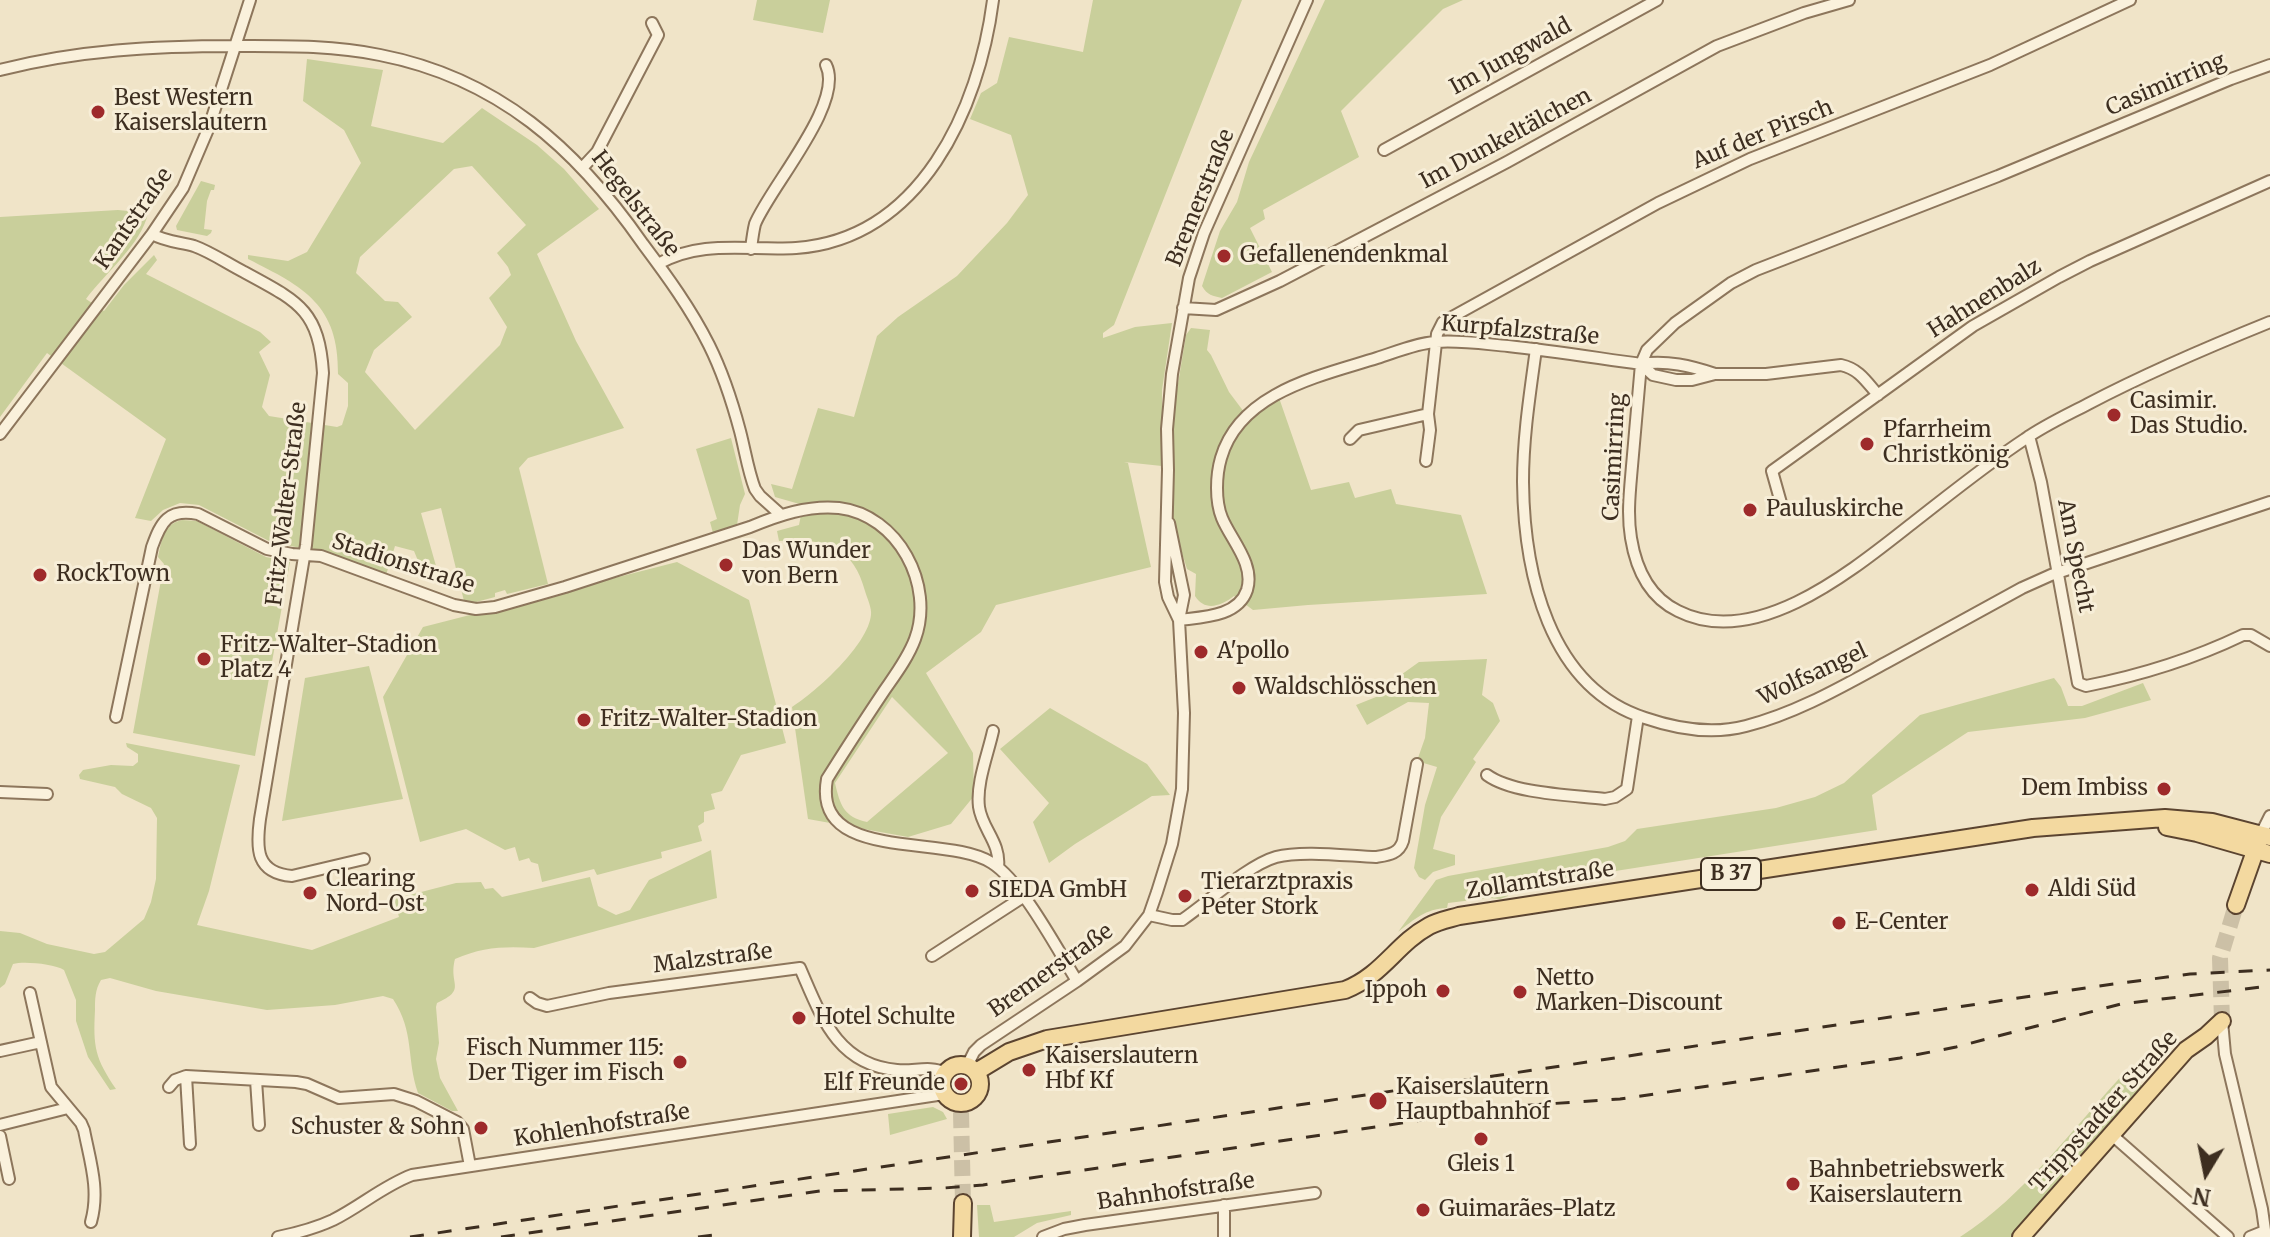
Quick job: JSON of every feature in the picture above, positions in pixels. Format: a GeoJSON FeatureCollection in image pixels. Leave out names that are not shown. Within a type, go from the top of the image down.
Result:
{"type":"FeatureCollection","features":[{"type":"Feature","properties":{"kind":"main road","name":"Zollamtstraße"},"geometry":{"type":"LineString","coordinates":[[972,1069],[1047,1039],[1345,990],[1371,977],[1402,946],[1427,927],[1459,916],[2033,828],[2165,818],[2199,820],[2266,833]]}},
{"type":"Feature","properties":{"kind":"main road","name":"B 37"},"geometry":{"type":"LineString","coordinates":[[2236,905],[2266,833]]}},
{"type":"Feature","properties":{"kind":"main road","name":"Trippstadter Straße"},"geometry":{"type":"LineString","coordinates":[[2021,1237],[2186,1050],[2222,1021]]}},
{"type":"Feature","properties":{"kind":"main road"},"geometry":{"type":"LineString","coordinates":[[953,1067],[972,1069],[981,1083],[979,1093],[961,1108],[944,1094],[942,1084],[946,1073],[953,1067]]}},
{"type":"Feature","properties":{"kind":"main road"},"geometry":{"type":"LineString","coordinates":[[962,1237],[963,1203]]}},
{"type":"Feature","properties":{"kind":"street","name":"Kantstraße"},"geometry":{"type":"LineString","coordinates":[[0,434],[172,207],[193,170],[250,0]]}},
{"type":"Feature","properties":{"kind":"street"},"geometry":{"type":"LineString","coordinates":[[658,264],[696,249],[808,247],[871,225],[896,207],[934,167],[961,117],[983,50],[993,0]]}},
{"type":"Feature","properties":{"kind":"street","name":"Bremerstraße"},"geometry":{"type":"LineString","coordinates":[[1179,620],[1165,582],[1167,429],[1172,374],[1189,278],[1204,233],[1307,0]]}},
{"type":"Feature","properties":{"kind":"street","name":"Im Jungwald"},"geometry":{"type":"LineString","coordinates":[[1384,150],[1657,0]]}},
{"type":"Feature","properties":{"kind":"street","name":"Im Dunkeltälchen"},"geometry":{"type":"LineString","coordinates":[[1183,308],[1216,310],[1280,281],[1507,162],[1717,46],[1804,13],[1849,0]]}},
{"type":"Feature","properties":{"kind":"street","name":"Auf der Pirsch"},"geometry":{"type":"LineString","coordinates":[[1436,342],[1443,322],[1658,203],[1750,159],[1990,65],[2130,0]]}},
{"type":"Feature","properties":{"kind":"street"},"geometry":{"type":"LineString","coordinates":[[583,167],[597,152],[658,35],[652,23]]}},
{"type":"Feature","properties":{"kind":"street","name":"Hegelstraße"},"geometry":{"type":"LineString","coordinates":[[0,70],[32,61],[102,52],[201,46],[332,48],[377,54],[426,66],[473,86],[517,112],[583,167],[617,207],[658,264],[696,321],[720,368],[755,489],[780,514]]}},
{"type":"Feature","properties":{"kind":"street"},"geometry":{"type":"LineString","coordinates":[[751,249],[755,225],[823,111],[830,76],[826,65]]}},
{"type":"Feature","properties":{"kind":"street","name":"Casimirring"},"geometry":{"type":"LineString","coordinates":[[2270,65],[1756,270],[1731,283],[1675,323],[1647,350],[1641,364],[1629,513],[1634,555],[1644,580],[1659,598],[1682,613],[1705,621],[1735,621],[1767,614],[1820,589],[1877,551],[2029,436],[2127,384],[2270,322]]}},
{"type":"Feature","properties":{"kind":"street","name":"Hahnenbalz"},"geometry":{"type":"LineString","coordinates":[[1781,503],[1772,471],[1973,326],[2059,277],[2270,181]]}},
{"type":"Feature","properties":{"kind":"street","name":"Fritz-Walter-Straße"},"geometry":{"type":"LineString","coordinates":[[152,234],[167,242],[198,248],[284,294],[301,308],[313,325],[321,345],[323,373],[304,556],[260,819],[258,848],[268,870],[280,875],[292,876],[364,859]]}},
{"type":"Feature","properties":{"kind":"street"},"geometry":{"type":"LineString","coordinates":[[1426,461],[1436,342]]}},
{"type":"Feature","properties":{"kind":"street","name":"Kurpfalzstraße"},"geometry":{"type":"LineString","coordinates":[[1179,620],[1223,612],[1240,603],[1248,586],[1247,566],[1221,515],[1218,501],[1221,457],[1237,426],[1261,404],[1318,376],[1436,342],[1536,349],[1641,364],[1656,362],[1692,366],[1715,374],[1766,374],[1841,365],[1853,367],[1878,395]]}},
{"type":"Feature","properties":{"kind":"street","name":"Wolfsangel"},"geometry":{"type":"LineString","coordinates":[[1536,349],[1527,413],[1523,482],[1526,534],[1539,594],[1550,627],[1578,675],[1609,701],[1638,716],[1683,729],[1708,731],[1743,727],[1785,714],[2022,588],[2059,572],[2270,502]]}},
{"type":"Feature","properties":{"kind":"street"},"geometry":{"type":"LineString","coordinates":[[1350,439],[1359,430],[1428,414]]}},
{"type":"Feature","properties":{"kind":"street","name":"Am Specht"},"geometry":{"type":"LineString","coordinates":[[2029,436],[2059,572],[2078,683],[2086,686],[2153,671],[2201,655],[2243,635],[2259,638],[2270,646]]}},
{"type":"Feature","properties":{"kind":"street","name":"Stadionstraße"},"geometry":{"type":"LineString","coordinates":[[116,717],[152,547],[166,518],[176,514],[198,514],[267,549],[321,556],[454,605],[476,609],[495,607],[565,587],[750,527],[780,514],[841,508],[864,515],[887,530],[904,550],[915,572],[920,596],[920,622],[903,663],[827,779],[826,799],[830,812],[844,828],[855,834],[967,852],[998,867]]}},
{"type":"Feature","properties":{"kind":"street","name":"Bremerstraße"},"geometry":{"type":"LineString","coordinates":[[972,1069],[974,1052],[981,1045],[1125,946],[1149,915],[1170,853],[1180,806],[1184,713],[1179,620],[1184,595],[1168,517]]}},
{"type":"Feature","properties":{"kind":"street"},"geometry":{"type":"LineString","coordinates":[[1487,775],[1512,787],[1605,799],[1615,797],[1627,789],[1638,716]]}},
{"type":"Feature","properties":{"kind":"street"},"geometry":{"type":"LineString","coordinates":[[993,731],[979,805],[999,855],[998,867],[1016,885],[1077,981]]}},
{"type":"Feature","properties":{"kind":"street"},"geometry":{"type":"LineString","coordinates":[[1149,915],[1182,920],[1257,866],[1278,857],[1376,857],[1398,851],[1403,841],[1417,764]]}},
{"type":"Feature","properties":{"kind":"street"},"geometry":{"type":"LineString","coordinates":[[0,792],[47,794]]}},
{"type":"Feature","properties":{"kind":"street"},"geometry":{"type":"LineString","coordinates":[[932,956],[1023,897]]}},
{"type":"Feature","properties":{"kind":"street","name":"Malzstraße"},"geometry":{"type":"LineString","coordinates":[[530,998],[547,1006],[609,993],[800,968],[832,1035],[855,1057],[892,1070],[936,1068],[946,1073]]}},
{"type":"Feature","properties":{"kind":"street"},"geometry":{"type":"LineString","coordinates":[[30,993],[51,1087],[84,1130],[96,1205],[91,1222]]}},
{"type":"Feature","properties":{"kind":"street"},"geometry":{"type":"LineString","coordinates":[[2222,1021],[2225,1054],[2262,1209],[2265,1234],[2250,1237]]}},
{"type":"Feature","properties":{"kind":"street"},"geometry":{"type":"LineString","coordinates":[[0,1051],[41,1042]]}},
{"type":"Feature","properties":{"kind":"street"},"geometry":{"type":"LineString","coordinates":[[186,1076],[190,1144]]}},
{"type":"Feature","properties":{"kind":"street"},"geometry":{"type":"LineString","coordinates":[[169,1087],[175,1080],[186,1076],[307,1084],[339,1098],[385,1093],[416,1101],[460,1125],[466,1139],[470,1166]]}},
{"type":"Feature","properties":{"kind":"street"},"geometry":{"type":"LineString","coordinates":[[256,1080],[259,1125]]}},
{"type":"Feature","properties":{"kind":"street","name":"Kohlenhofstraße"},"geometry":{"type":"LineString","coordinates":[[278,1237],[336,1219],[392,1183],[412,1175],[944,1094]]}},
{"type":"Feature","properties":{"kind":"street"},"geometry":{"type":"LineString","coordinates":[[0,1125],[68,1108]]}},
{"type":"Feature","properties":{"kind":"street"},"geometry":{"type":"LineString","coordinates":[[2112,1135],[2228,1237]]}},
{"type":"Feature","properties":{"kind":"street"},"geometry":{"type":"LineString","coordinates":[[0,1136],[9,1179]]}},
{"type":"Feature","properties":{"kind":"street","name":"Bahnhofstraße"},"geometry":{"type":"LineString","coordinates":[[1043,1237],[1085,1225],[1315,1193]]}},
{"type":"Feature","properties":{"kind":"street"},"geometry":{"type":"LineString","coordinates":[[1224,1205],[1224,1237]]}},
{"type":"Feature","properties":{"kind":"green space"},"geometry":{"type":"Polygon","coordinates":[[[757,0],[830,0],[823,33],[753,20],[757,0]]]}},
{"type":"Feature","properties":{"kind":"green space"},"geometry":{"type":"Polygon","coordinates":[[[1093,0],[1242,0],[1114,325],[1103,333],[1103,338],[1135,327],[1172,323],[1162,390],[1162,466],[1124,462],[1128,463],[1151,567],[996,605],[981,632],[926,673],[973,753],[974,796],[951,824],[908,837],[808,819],[792,707],[814,691],[851,653],[868,627],[871,612],[859,575],[843,554],[822,543],[779,541],[777,531],[799,525],[803,505],[775,497],[771,484],[792,489],[818,408],[854,417],[877,336],[898,317],[957,276],[1007,223],[1028,195],[1011,135],[970,119],[981,93],[997,83],[1009,37],[1083,52],[1093,0]],[[892,697],[835,783],[841,804],[853,817],[867,822],[948,753],[892,697]]]}},
{"type":"Feature","properties":{"kind":"green space"},"geometry":{"type":"Polygon","coordinates":[[[1325,0],[1463,0],[1443,9],[1341,111],[1359,157],[1263,210],[1265,219],[1250,228],[1272,272],[1222,298],[1213,296],[1202,286],[1220,231],[1237,202],[1249,162],[1325,0]]]}},
{"type":"Feature","properties":{"kind":"green space"},"geometry":{"type":"Polygon","coordinates":[[[307,59],[383,70],[371,126],[443,143],[482,108],[537,145],[564,169],[599,209],[537,254],[576,341],[624,428],[528,458],[519,468],[548,584],[507,594],[505,590],[495,593],[495,597],[476,602],[464,601],[441,508],[421,513],[438,573],[421,568],[414,551],[395,546],[386,575],[319,551],[273,543],[199,505],[180,503],[163,510],[151,521],[135,518],[166,439],[47,353],[0,417],[0,217],[118,210],[148,213],[138,236],[86,299],[104,311],[154,255],[157,260],[146,274],[260,332],[271,342],[259,352],[270,375],[262,407],[269,416],[337,427],[342,425],[348,406],[348,383],[338,374],[337,350],[325,315],[301,289],[248,259],[248,255],[288,261],[307,252],[361,163],[344,130],[303,101],[307,59]],[[472,166],[454,169],[360,257],[356,273],[385,301],[398,302],[412,317],[374,350],[365,372],[415,430],[500,345],[507,327],[489,298],[511,275],[497,253],[526,225],[472,166]]]}},
{"type":"Feature","properties":{"kind":"green space"},"geometry":{"type":"Polygon","coordinates":[[[201,181],[215,185],[207,201],[204,229],[212,230],[207,236],[177,230],[176,226],[201,181]]]}},
{"type":"Feature","properties":{"kind":"green space"},"geometry":{"type":"Polygon","coordinates":[[[1191,328],[1210,330],[1207,350],[1229,392],[1244,412],[1277,392],[1311,490],[1349,482],[1355,498],[1391,489],[1396,504],[1461,515],[1487,594],[1253,610],[1234,596],[1213,606],[1199,601],[1195,596],[1196,574],[1187,569],[1173,524],[1176,396],[1186,335],[1191,328]]]}},
{"type":"Feature","properties":{"kind":"green space"},"geometry":{"type":"Polygon","coordinates":[[[731,438],[745,494],[737,525],[713,533],[710,522],[717,519],[696,449],[731,438]]]}},
{"type":"Feature","properties":{"kind":"green space","name":"Fritz-Walter-Stadion Platz 4"},"geometry":{"type":"Polygon","coordinates":[[[182,520],[197,521],[266,557],[290,562],[255,756],[133,733],[164,564],[158,557],[167,529],[182,520]]]}},
{"type":"Feature","properties":{"kind":"green space","name":"Fritz-Walter-Stadion"},"geometry":{"type":"Polygon","coordinates":[[[677,562],[749,600],[786,743],[741,755],[722,791],[711,794],[715,809],[704,812],[704,822],[698,826],[702,841],[661,852],[662,858],[597,875],[594,869],[542,882],[538,864],[529,858],[519,861],[515,847],[505,850],[466,829],[420,842],[383,697],[423,627],[677,562]]]}},
{"type":"Feature","properties":{"kind":"green space"},"geometry":{"type":"Polygon","coordinates":[[[1487,659],[1482,695],[1493,703],[1500,721],[1473,759],[1476,762],[1441,817],[1433,849],[1455,855],[1455,865],[1433,872],[1425,880],[1414,868],[1425,805],[1437,767],[1420,762],[1418,758],[1425,738],[1429,703],[1408,702],[1367,725],[1356,705],[1401,687],[1398,677],[1419,662],[1487,659]]]}},
{"type":"Feature","properties":{"kind":"green space"},"geometry":{"type":"Polygon","coordinates":[[[369,666],[403,799],[282,821],[305,678],[369,666]]]}},
{"type":"Feature","properties":{"kind":"green space"},"geometry":{"type":"Polygon","coordinates":[[[2054,678],[2068,706],[2082,706],[2143,683],[2151,700],[2085,718],[1968,732],[1872,795],[1877,830],[1507,888],[1508,896],[1500,899],[1448,903],[1447,908],[1426,913],[1398,932],[1436,880],[1608,847],[1625,841],[1637,829],[1776,808],[1815,797],[1844,783],[1920,715],[2054,678]]]}},
{"type":"Feature","properties":{"kind":"green space"},"geometry":{"type":"Polygon","coordinates":[[[1050,708],[1147,764],[1170,795],[1152,796],[1049,863],[1033,822],[1049,803],[1000,749],[1050,708]]]}},
{"type":"Feature","properties":{"kind":"green space"},"geometry":{"type":"Polygon","coordinates":[[[126,743],[240,765],[209,891],[197,925],[312,950],[399,917],[394,899],[456,883],[481,882],[485,889],[493,888],[502,897],[590,877],[598,906],[616,915],[630,910],[649,880],[711,850],[717,898],[534,948],[494,948],[455,959],[454,990],[436,1007],[439,1043],[436,1059],[440,1078],[458,1111],[452,1111],[418,1093],[407,1034],[393,999],[383,996],[335,1005],[267,1010],[156,991],[110,978],[101,980],[98,987],[94,1023],[100,1060],[116,1089],[110,1090],[88,1057],[76,1021],[76,1000],[64,970],[39,964],[13,964],[5,984],[0,988],[0,931],[20,933],[47,944],[94,954],[105,952],[144,919],[156,879],[157,818],[151,808],[122,794],[115,787],[80,779],[79,775],[83,770],[111,765],[133,766],[138,762],[138,754],[126,743]]]}},
{"type":"Feature","properties":{"kind":"green space"},"geometry":{"type":"Polygon","coordinates":[[[2126,1071],[2142,1086],[2011,1237],[1960,1237],[2006,1202],[2048,1160],[2126,1071]]]}},
{"type":"Feature","properties":{"kind":"green space"},"geometry":{"type":"Polygon","coordinates":[[[933,1107],[943,1112],[947,1119],[890,1135],[888,1114],[933,1107]]]}},
{"type":"Feature","properties":{"kind":"green space"},"geometry":{"type":"Polygon","coordinates":[[[977,1205],[990,1205],[994,1222],[1071,1211],[1071,1215],[1037,1223],[1014,1237],[979,1237],[977,1205]]]}},
{"type":"Feature","properties":{"kind":"tunnel"},"geometry":{"type":"LineString","coordinates":[[2222,1021],[2220,958],[2236,905]]}},
{"type":"Feature","properties":{"kind":"tunnel"},"geometry":{"type":"LineString","coordinates":[[961,1112],[963,1203]]}},
{"type":"Feature","properties":{"kind":"railway"},"geometry":{"type":"LineString","coordinates":[[410,1237],[2099,986],[2190,974],[2270,970]]}},
{"type":"Feature","properties":{"kind":"railway"},"geometry":{"type":"LineString","coordinates":[[501,1237],[820,1191],[983,1185],[1517,1106],[1620,1099],[1900,1058],[1956,1047],[2121,1004],[2270,986]]}},
{"type":"Feature","properties":{"kind":"railway"},"geometry":{"type":"LineString","coordinates":[[698,1237],[714,1235]]}},
{"type":"Feature","properties":{"kind":"place","name":"Best Western Kaiserslautern"},"geometry":{"type":"Point","coordinates":[98,112]}},
{"type":"Feature","properties":{"kind":"place","name":"Gefallenendenkmal"},"geometry":{"type":"Point","coordinates":[1224,256]}},
{"type":"Feature","properties":{"kind":"place","name":"Casimir. Das Studio."},"geometry":{"type":"Point","coordinates":[2114,415]}},
{"type":"Feature","properties":{"kind":"place","name":"Pfarrheim Christkönig"},"geometry":{"type":"Point","coordinates":[1867,444]}},
{"type":"Feature","properties":{"kind":"place","name":"Pauluskirche"},"geometry":{"type":"Point","coordinates":[1750,510]}},
{"type":"Feature","properties":{"kind":"place","name":"Das Wunder von Bern"},"geometry":{"type":"Point","coordinates":[726,565]}},
{"type":"Feature","properties":{"kind":"place","name":"RockTown"},"geometry":{"type":"Point","coordinates":[40,575]}},
{"type":"Feature","properties":{"kind":"place","name":"A'pollo"},"geometry":{"type":"Point","coordinates":[1201,652]}},
{"type":"Feature","properties":{"kind":"place","name":"Fritz-Walter-Stadion Platz 4"},"geometry":{"type":"Point","coordinates":[204,659]}},
{"type":"Feature","properties":{"kind":"place","name":"Waldschlösschen"},"geometry":{"type":"Point","coordinates":[1239,688]}},
{"type":"Feature","properties":{"kind":"place","name":"Fritz-Walter-Stadion"},"geometry":{"type":"Point","coordinates":[584,720]}},
{"type":"Feature","properties":{"kind":"place","name":"Dem Imbiss"},"geometry":{"type":"Point","coordinates":[2164,789]}},
{"type":"Feature","properties":{"kind":"place","name":"Aldi Süd"},"geometry":{"type":"Point","coordinates":[2032,890]}},
{"type":"Feature","properties":{"kind":"place","name":"SIEDA GmbH"},"geometry":{"type":"Point","coordinates":[972,891]}},
{"type":"Feature","properties":{"kind":"place","name":"Clearing Nord-Ost"},"geometry":{"type":"Point","coordinates":[310,893]}},
{"type":"Feature","properties":{"kind":"place","name":"Tierarztpraxis Peter Stork"},"geometry":{"type":"Point","coordinates":[1185,896]}},
{"type":"Feature","properties":{"kind":"place","name":"E-Center"},"geometry":{"type":"Point","coordinates":[1839,923]}},
{"type":"Feature","properties":{"kind":"place","name":"Ippoh"},"geometry":{"type":"Point","coordinates":[1443,991]}},
{"type":"Feature","properties":{"kind":"place","name":"Netto Marken-Discount"},"geometry":{"type":"Point","coordinates":[1520,992]}},
{"type":"Feature","properties":{"kind":"place","name":"Hotel Schulte"},"geometry":{"type":"Point","coordinates":[799,1018]}},
{"type":"Feature","properties":{"kind":"place","name":"Fisch Nummer 115: Der Tiger im Fisch"},"geometry":{"type":"Point","coordinates":[680,1062]}},
{"type":"Feature","properties":{"kind":"place","name":"Kaiserslautern Hbf Kf"},"geometry":{"type":"Point","coordinates":[1029,1070]}},
{"type":"Feature","properties":{"kind":"place","name":"Elf Freunde"},"geometry":{"type":"Point","coordinates":[961,1084]}},
{"type":"Feature","properties":{"kind":"place","name":"Kaiserslautern Hauptbahnhof"},"geometry":{"type":"Point","coordinates":[1378,1101]}},
{"type":"Feature","properties":{"kind":"place","name":"Schuster & Sohn"},"geometry":{"type":"Point","coordinates":[481,1128]}},
{"type":"Feature","properties":{"kind":"place","name":"Gleis 1"},"geometry":{"type":"Point","coordinates":[1481,1139]}},
{"type":"Feature","properties":{"kind":"place","name":"Bahnbetriebswerk Kaiserslautern"},"geometry":{"type":"Point","coordinates":[1793,1184]}},
{"type":"Feature","properties":{"kind":"place","name":"Guimarães-Platz"},"geometry":{"type":"Point","coordinates":[1423,1210]}}]}
